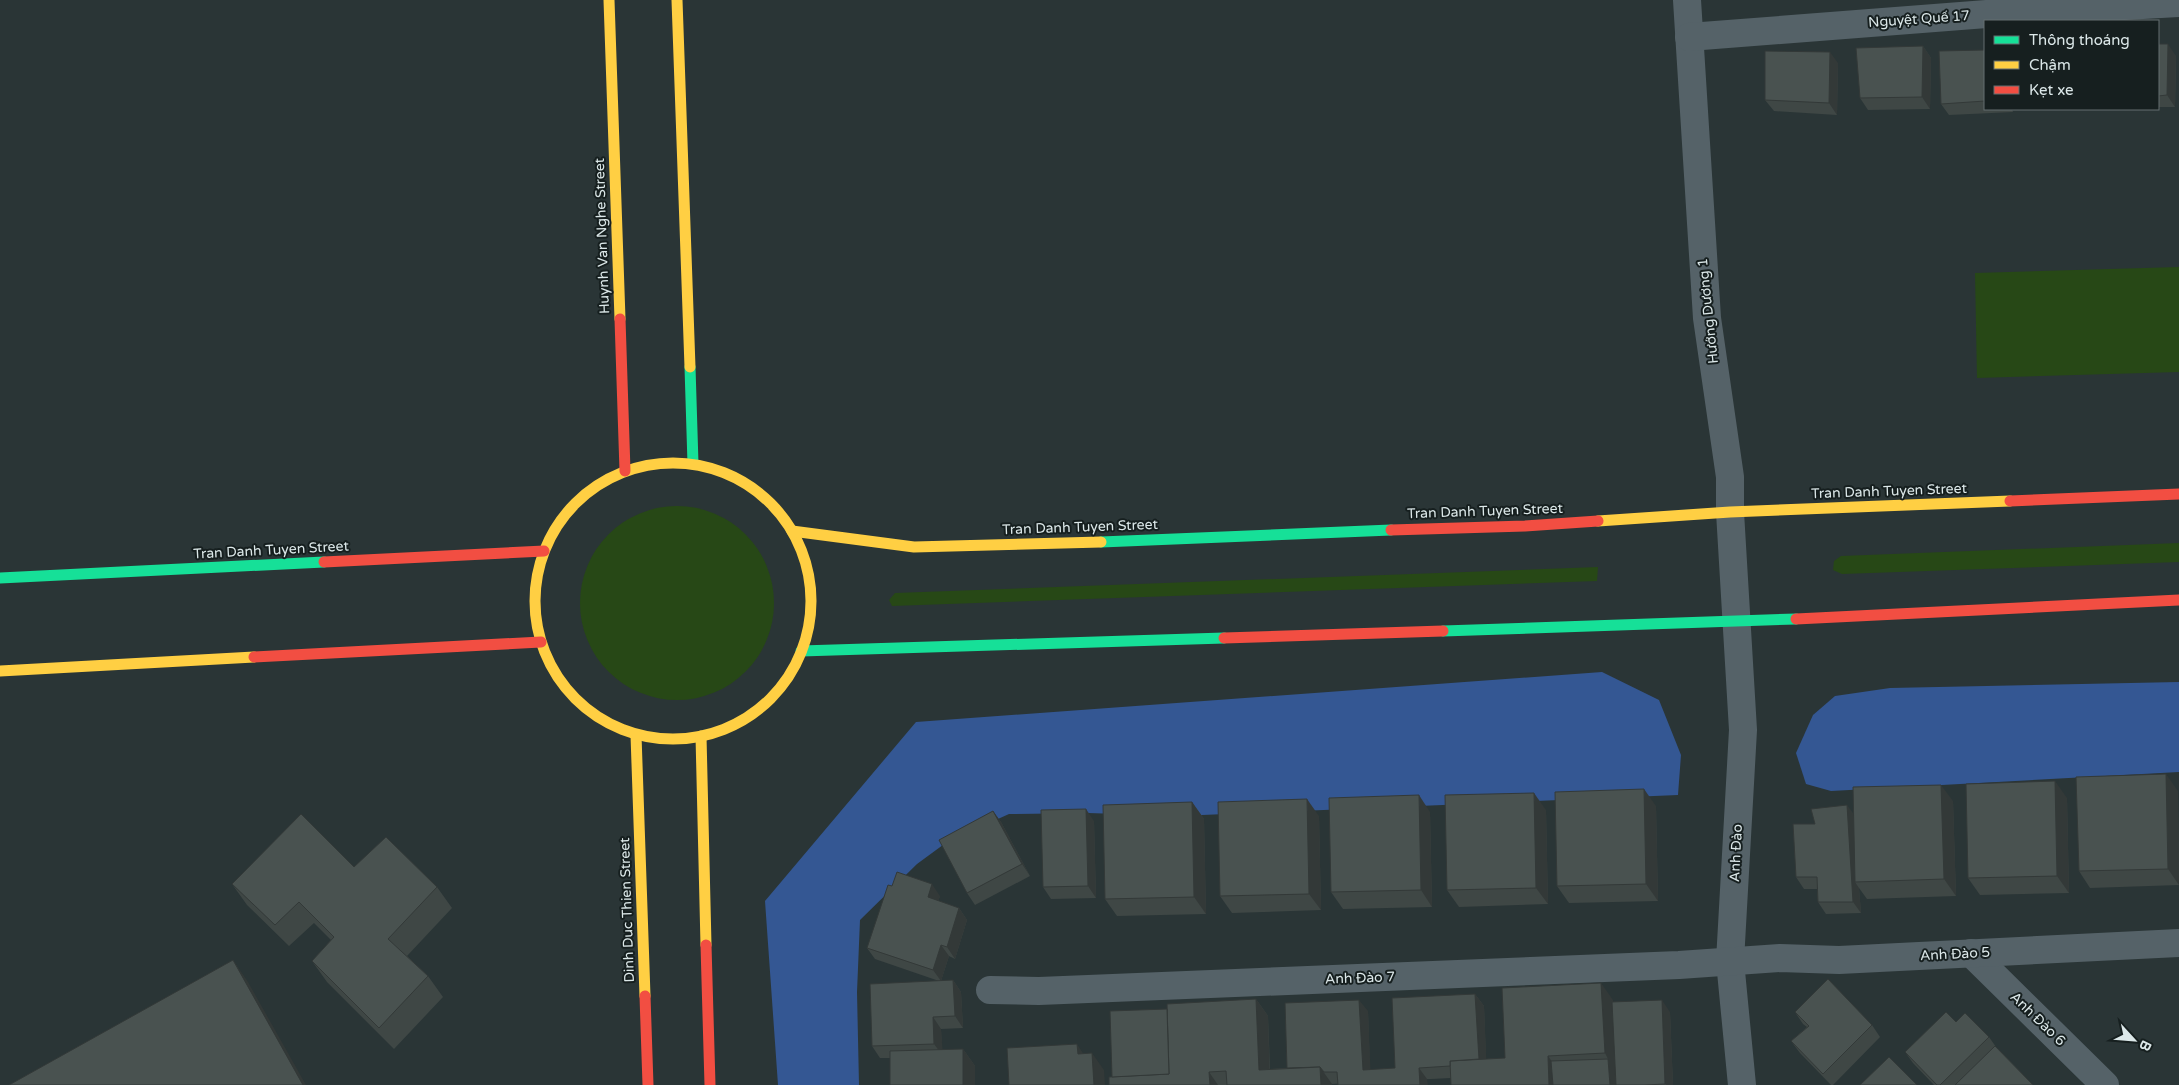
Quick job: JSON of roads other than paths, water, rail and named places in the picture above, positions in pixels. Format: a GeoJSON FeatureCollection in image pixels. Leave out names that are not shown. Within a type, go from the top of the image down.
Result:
{"type":"FeatureCollection","features":[{"type":"Feature","properties":{"kind":"main road","name":"Huynh Van Nghe Street"},"geometry":{"type":"LineString","coordinates":[[609,0],[625,471]]}},
{"type":"Feature","properties":{"kind":"main road"},"geometry":{"type":"LineString","coordinates":[[677,0],[693,464]]}},
{"type":"Feature","properties":{"kind":"main road"},"geometry":{"type":"LineString","coordinates":[[658,463],[693,464],[723,471],[750,486],[774,506],[792,531],[805,559],[810,590],[809,621],[801,651],[785,681],[762,706],[733,725],[701,736],[669,740],[636,734],[603,721],[575,699],[553,671],[541,642],[535,612],[536,580],[544,551],[558,525],[576,502],[599,484],[625,471],[658,463]]}},
{"type":"Feature","properties":{"kind":"main road","name":"Tran Danh Tuyen Street"},"geometry":{"type":"LineString","coordinates":[[792,531],[908,546],[1068,544],[1254,535],[1526,526],[1730,512],[2179,494]]}},
{"type":"Feature","properties":{"kind":"main road","name":"Tran Danh Tuyen Street"},"geometry":{"type":"LineString","coordinates":[[0,578],[544,551]]}},
{"type":"Feature","properties":{"kind":"main road"},"geometry":{"type":"LineString","coordinates":[[801,651],[1736,621],[2179,600]]}},
{"type":"Feature","properties":{"kind":"main road"},"geometry":{"type":"LineString","coordinates":[[0,672],[541,642]]}},
{"type":"Feature","properties":{"kind":"main road","name":"Dinh Duc Thien Street"},"geometry":{"type":"LineString","coordinates":[[636,734],[648,1085]]}},
{"type":"Feature","properties":{"kind":"main road"},"geometry":{"type":"LineString","coordinates":[[701,736],[710,1085]]}},
{"type":"Feature","properties":{"kind":"street","name":"Hướng Dương 1"},"geometry":{"type":"LineString","coordinates":[[1687,0],[1706,318],[1730,476],[1736,621]]}},
{"type":"Feature","properties":{"kind":"street","name":"Nguyệt Quế 17"},"geometry":{"type":"LineString","coordinates":[[1689,36],[1998,7],[2179,3]]}},
{"type":"Feature","properties":{"kind":"street","name":"Anh Đào"},"geometry":{"type":"LineString","coordinates":[[1736,621],[1743,730],[1730,961],[1742,1085]]}},
{"type":"Feature","properties":{"kind":"street","name":"Anh Đào 5"},"geometry":{"type":"LineString","coordinates":[[1730,961],[1780,958],[1839,960],[2179,943]]}},
{"type":"Feature","properties":{"kind":"street","name":"Anh Đào 6"},"geometry":{"type":"LineString","coordinates":[[1971,953],[2105,1085]]}},
{"type":"Feature","properties":{"kind":"street","name":"Anh Đào 7"},"geometry":{"type":"LineString","coordinates":[[990,990],[1058,990],[1679,965],[1730,961]]}},
{"type":"Feature","properties":{"kind":"water"},"geometry":{"type":"Polygon","coordinates":[[[1602,672],[1659,700],[1681,755],[1678,795],[1179,816],[1088,813],[1009,814],[947,842],[917,864],[860,920],[857,992],[859,1085],[778,1085],[765,901],[916,722],[1602,672]]]}},
{"type":"Feature","properties":{"kind":"water"},"geometry":{"type":"Polygon","coordinates":[[[2179,682],[2179,772],[1831,791],[1806,784],[1796,753],[1813,715],[1835,696],[1890,688],[2179,682]]]}}]}
